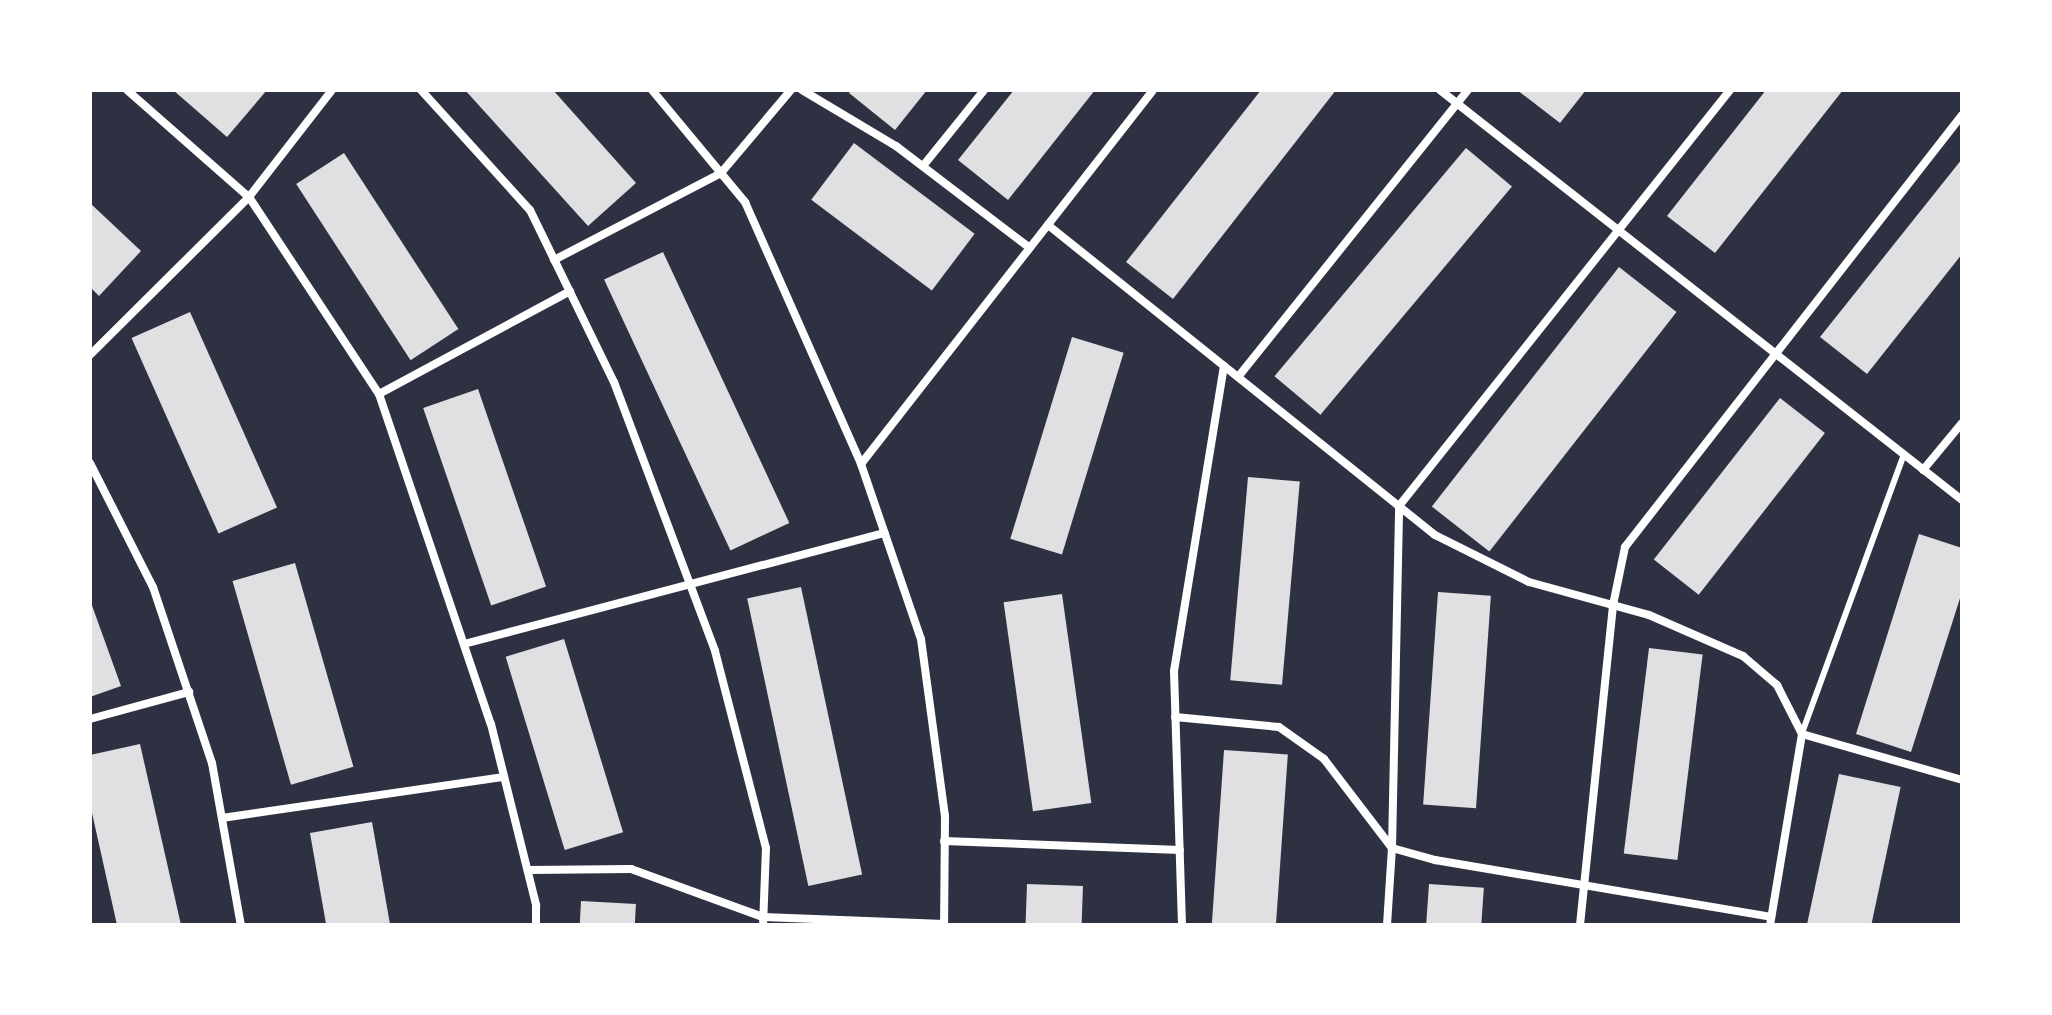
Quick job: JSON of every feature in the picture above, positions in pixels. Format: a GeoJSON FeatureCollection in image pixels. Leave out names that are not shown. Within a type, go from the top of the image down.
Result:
{"type":"FeatureCollection","features":[{"type":"Feature","properties":{"kind":"street"},"geometry":{"type":"LineString","coordinates":[[127,90],[249,197],[379,394],[491,724],[536,905],[536,925]]}},
{"type":"Feature","properties":{"kind":"street"},"geometry":{"type":"LineString","coordinates":[[90,355],[249,197],[332,90]]}},
{"type":"Feature","properties":{"kind":"street"},"geometry":{"type":"LineString","coordinates":[[421,90],[530,210],[614,382],[715,651],[766,848],[763,921]]}},
{"type":"Feature","properties":{"kind":"street"},"geometry":{"type":"LineString","coordinates":[[528,870],[631,869],[763,921],[944,925],[945,816],[921,639],[861,464],[745,202],[652,90]]}},
{"type":"Feature","properties":{"kind":"street"},"geometry":{"type":"LineString","coordinates":[[554,260],[721,173],[791,90]]}},
{"type":"Feature","properties":{"kind":"street"},"geometry":{"type":"LineString","coordinates":[[802,90],[896,146],[1030,248]]}},
{"type":"Feature","properties":{"kind":"street"},"geometry":{"type":"LineString","coordinates":[[923,166],[984,90]]}},
{"type":"Feature","properties":{"kind":"street"},"geometry":{"type":"LineString","coordinates":[[861,464],[1153,90]]}},
{"type":"Feature","properties":{"kind":"street"},"geometry":{"type":"LineString","coordinates":[[1440,90],[1962,500]]}},
{"type":"Feature","properties":{"kind":"street"},"geometry":{"type":"LineString","coordinates":[[1238,377],[1468,90]]}},
{"type":"Feature","properties":{"kind":"street"},"geometry":{"type":"LineString","coordinates":[[1387,925],[1392,848],[1399,506],[1730,90]]}},
{"type":"Feature","properties":{"kind":"street"},"geometry":{"type":"LineString","coordinates":[[1580,925],[1613,605],[1625,547],[1962,115]]}},
{"type":"Feature","properties":{"kind":"street"},"geometry":{"type":"LineString","coordinates":[[1048,225],[1435,535],[1529,582],[1649,615],[1743,656],[1777,685],[1802,734],[1771,921],[1435,860],[1392,848],[1324,759],[1279,727],[1175,717]]}},
{"type":"Feature","properties":{"kind":"street"},"geometry":{"type":"LineString","coordinates":[[379,394],[570,291]]}},
{"type":"Feature","properties":{"kind":"street"},"geometry":{"type":"LineString","coordinates":[[1182,925],[1174,671],[1224,366]]}},
{"type":"Feature","properties":{"kind":"street"},"geometry":{"type":"LineString","coordinates":[[1923,470],[1962,423]]}},
{"type":"Feature","properties":{"kind":"street"},"geometry":{"type":"LineString","coordinates":[[90,463],[153,587],[189,692],[212,763],[241,925]]}},
{"type":"Feature","properties":{"kind":"street"},"geometry":{"type":"LineString","coordinates":[[464,644],[885,533]]}},
{"type":"Feature","properties":{"kind":"street"},"geometry":{"type":"LineString","coordinates":[[90,719],[189,692]]}},
{"type":"Feature","properties":{"kind":"street"},"geometry":{"type":"LineString","coordinates":[[1802,734],[1962,780]]}},
{"type":"Feature","properties":{"kind":"street"},"geometry":{"type":"LineString","coordinates":[[222,818],[504,777]]}},
{"type":"Feature","properties":{"kind":"street"},"geometry":{"type":"LineString","coordinates":[[944,841],[1180,850]]}},
{"type":"Feature","properties":{"kind":"lane"},"geometry":{"type":"LineString","coordinates":[[1802,734],[1904,455]]}},
{"type":"Feature","properties":{"kind":"building"},"geometry":{"type":"Polygon","coordinates":[[[173,90],[267,90],[227,137],[173,90]]]}},
{"type":"Feature","properties":{"kind":"building"},"geometry":{"type":"Polygon","coordinates":[[[465,90],[553,90],[636,183],[588,226],[465,90]]]}},
{"type":"Feature","properties":{"kind":"building"},"geometry":{"type":"Polygon","coordinates":[[[851,90],[927,90],[895,130],[849,93],[851,90]]]}},
{"type":"Feature","properties":{"kind":"building"},"geometry":{"type":"Polygon","coordinates":[[[1014,90],[1095,90],[1008,200],[958,160],[1014,90]]]}},
{"type":"Feature","properties":{"kind":"building"},"geometry":{"type":"Polygon","coordinates":[[[1261,90],[1336,90],[1173,299],[1126,262],[1261,90]]]}},
{"type":"Feature","properties":{"kind":"building"},"geometry":{"type":"Polygon","coordinates":[[[1517,90],[1586,90],[1560,123],[1517,90]]]}},
{"type":"Feature","properties":{"kind":"building"},"geometry":{"type":"Polygon","coordinates":[[[1766,90],[1843,90],[1715,253],[1667,216],[1766,90]]]}},
{"type":"Feature","properties":{"kind":"building"},"geometry":{"type":"Polygon","coordinates":[[[854,143],[975,234],[932,291],[811,200],[854,143]]]}},
{"type":"Feature","properties":{"kind":"building"},"geometry":{"type":"Polygon","coordinates":[[[1466,148],[1512,187],[1320,415],[1274,376],[1466,148]]]}},
{"type":"Feature","properties":{"kind":"building"},"geometry":{"type":"Polygon","coordinates":[[[344,153],[458,329],[411,360],[296,184],[344,153]]]}},
{"type":"Feature","properties":{"kind":"building"},"geometry":{"type":"Polygon","coordinates":[[[1962,159],[1962,254],[1867,374],[1820,337],[1962,159]]]}},
{"type":"Feature","properties":{"kind":"building"},"geometry":{"type":"Polygon","coordinates":[[[90,203],[141,251],[99,296],[90,287],[90,203]]]}},
{"type":"Feature","properties":{"kind":"building"},"geometry":{"type":"Polygon","coordinates":[[[663,252],[789,523],[730,550],[604,279],[663,252]]]}},
{"type":"Feature","properties":{"kind":"building"},"geometry":{"type":"Polygon","coordinates":[[[1619,267],[1677,312],[1489,551],[1432,507],[1619,267]]]}},
{"type":"Feature","properties":{"kind":"building"},"geometry":{"type":"Polygon","coordinates":[[[190,312],[277,507],[219,534],[132,338],[190,312]]]}},
{"type":"Feature","properties":{"kind":"building"},"geometry":{"type":"Polygon","coordinates":[[[1072,337],[1124,353],[1062,555],[1010,539],[1072,337]]]}},
{"type":"Feature","properties":{"kind":"building"},"geometry":{"type":"Polygon","coordinates":[[[478,389],[546,587],[491,605],[423,408],[478,389]]]}},
{"type":"Feature","properties":{"kind":"building"},"geometry":{"type":"Polygon","coordinates":[[[1780,398],[1825,433],[1699,595],[1654,560],[1780,398]]]}},
{"type":"Feature","properties":{"kind":"building"},"geometry":{"type":"Polygon","coordinates":[[[1248,477],[1300,482],[1282,685],[1230,680],[1248,477]]]}},
{"type":"Feature","properties":{"kind":"building"},"geometry":{"type":"Polygon","coordinates":[[[1919,534],[1962,548],[1962,592],[1911,752],[1856,734],[1919,534]]]}},
{"type":"Feature","properties":{"kind":"building"},"geometry":{"type":"Polygon","coordinates":[[[295,563],[353,767],[291,785],[233,581],[295,563]]]}},
{"type":"Feature","properties":{"kind":"building"},"geometry":{"type":"Polygon","coordinates":[[[801,587],[862,875],[808,886],[747,598],[801,587]]]}},
{"type":"Feature","properties":{"kind":"building"},"geometry":{"type":"Polygon","coordinates":[[[1438,592],[1491,596],[1476,808],[1423,804],[1438,592]]]}},
{"type":"Feature","properties":{"kind":"building"},"geometry":{"type":"Polygon","coordinates":[[[1062,594],[1091,803],[1033,811],[1004,602],[1062,594]]]}},
{"type":"Feature","properties":{"kind":"building"},"geometry":{"type":"Polygon","coordinates":[[[90,600],[121,686],[90,697],[90,600]]]}},
{"type":"Feature","properties":{"kind":"building"},"geometry":{"type":"Polygon","coordinates":[[[564,639],[623,832],[565,850],[506,657],[564,639]]]}},
{"type":"Feature","properties":{"kind":"building"},"geometry":{"type":"Polygon","coordinates":[[[1649,648],[1703,655],[1677,860],[1624,853],[1649,648]]]}},
{"type":"Feature","properties":{"kind":"building"},"geometry":{"type":"Polygon","coordinates":[[[140,744],[181,925],[117,925],[90,804],[90,755],[140,744]]]}},
{"type":"Feature","properties":{"kind":"building"},"geometry":{"type":"Polygon","coordinates":[[[1224,750],[1288,754],[1276,925],[1212,925],[1224,750]]]}},
{"type":"Feature","properties":{"kind":"building"},"geometry":{"type":"Polygon","coordinates":[[[1839,774],[1901,787],[1871,925],[1807,925],[1839,774]]]}},
{"type":"Feature","properties":{"kind":"building"},"geometry":{"type":"Polygon","coordinates":[[[372,822],[390,925],[326,925],[310,833],[372,822]]]}},
{"type":"Feature","properties":{"kind":"building"},"geometry":{"type":"Polygon","coordinates":[[[1027,884],[1083,886],[1082,925],[1026,925],[1027,884]]]}},
{"type":"Feature","properties":{"kind":"building"},"geometry":{"type":"Polygon","coordinates":[[[1429,884],[1484,888],[1481,925],[1426,925],[1429,884]]]}},
{"type":"Feature","properties":{"kind":"building"},"geometry":{"type":"Polygon","coordinates":[[[581,901],[636,904],[635,925],[580,925],[581,901]]]}}]}
